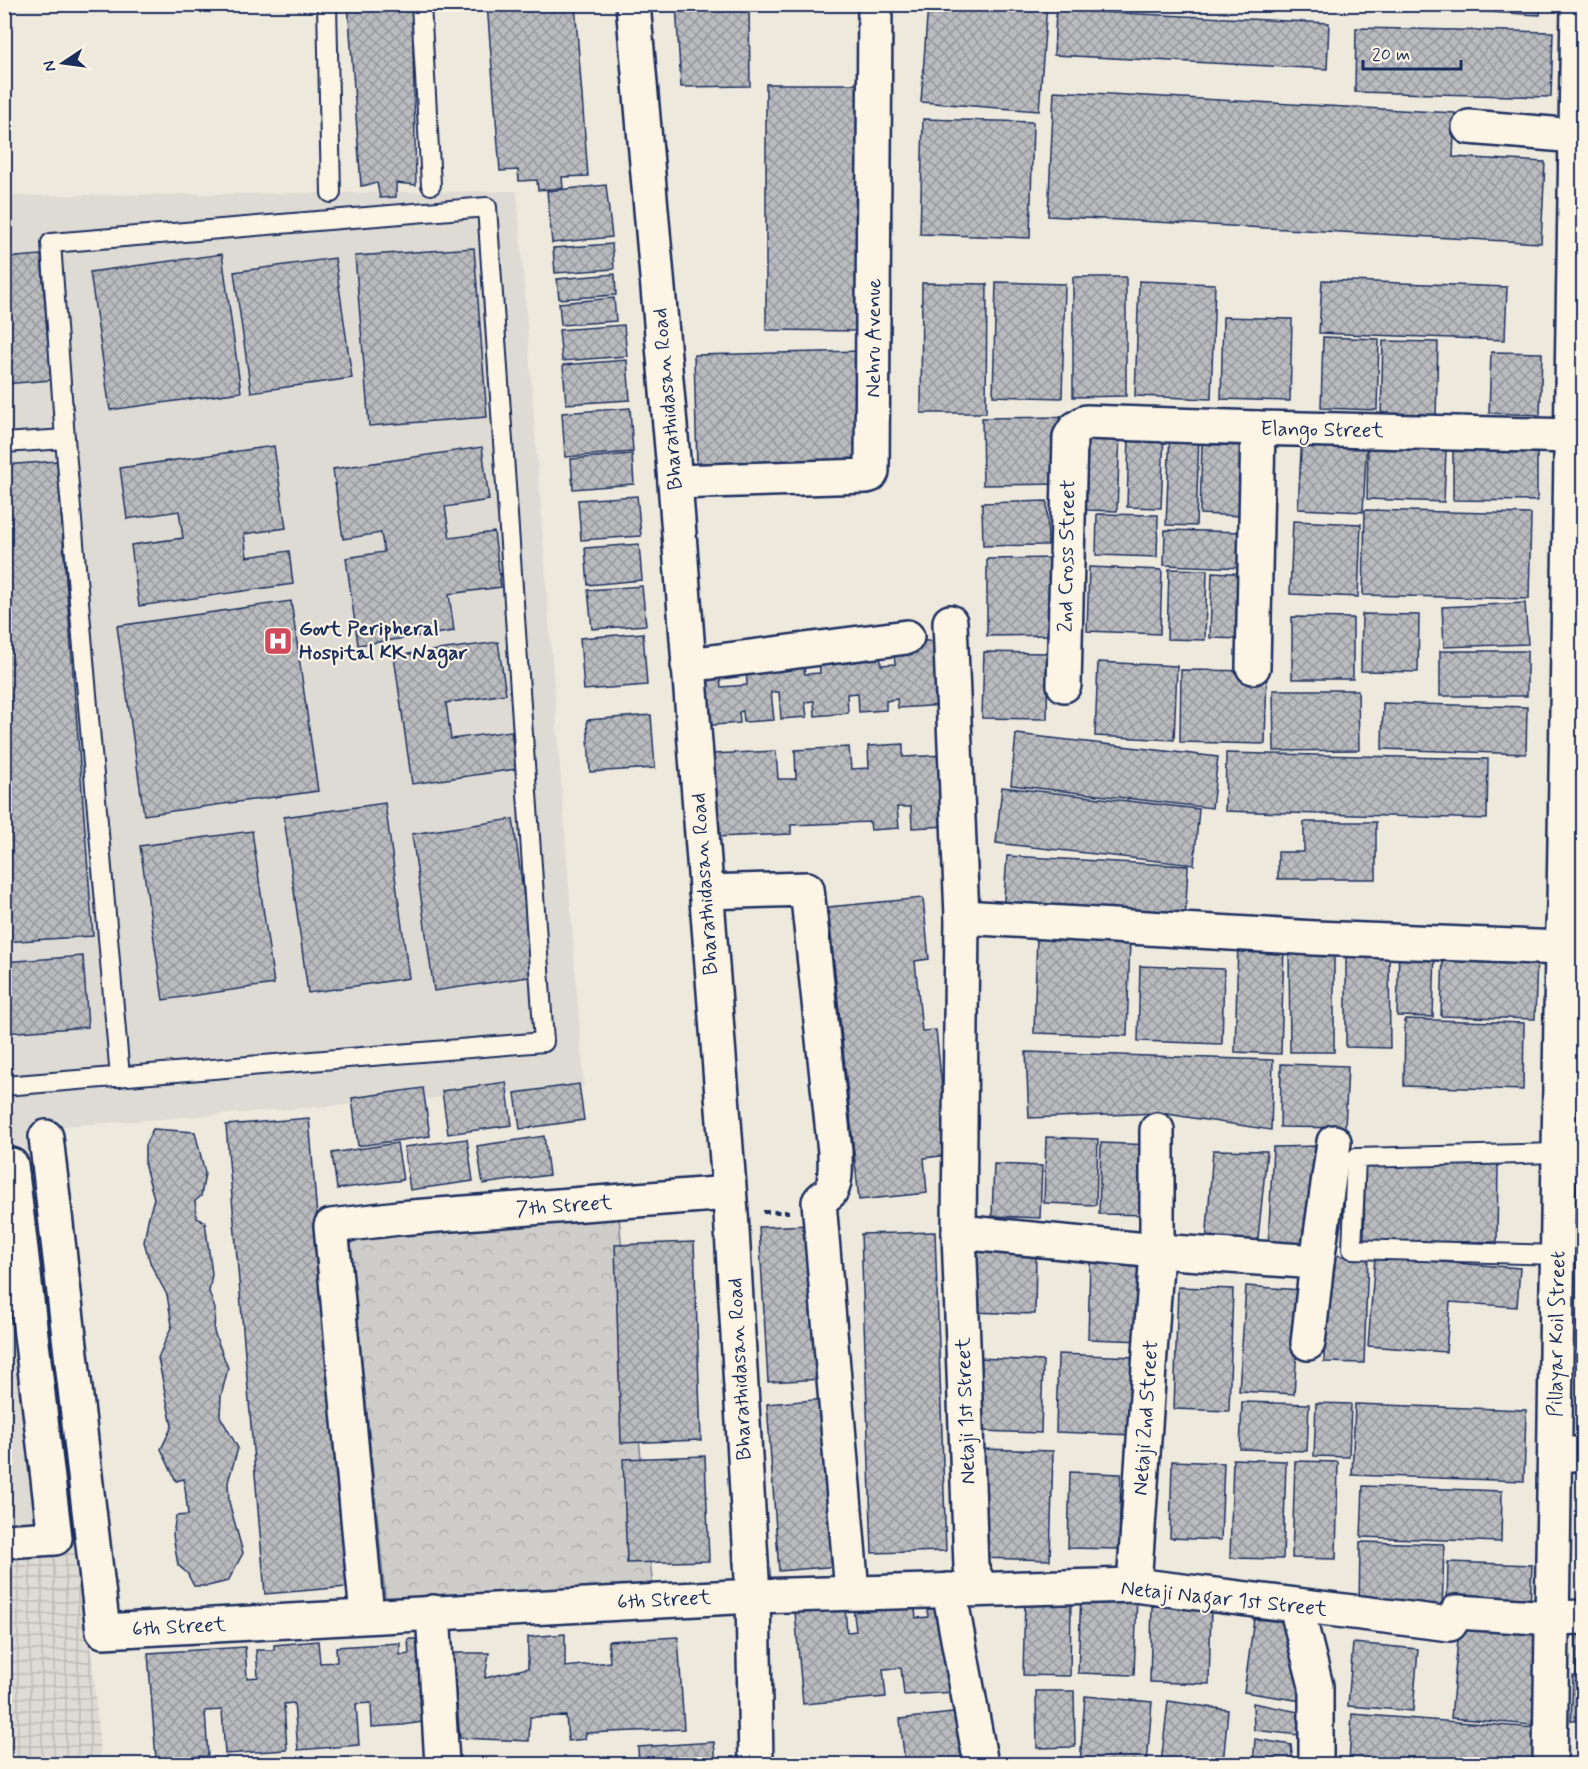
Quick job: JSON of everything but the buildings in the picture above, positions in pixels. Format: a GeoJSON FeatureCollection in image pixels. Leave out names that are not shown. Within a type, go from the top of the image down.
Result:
{"type":"FeatureCollection","features":[{"type":"Feature","properties":{"kind":"street","name":"Bharathidasan Road"},"geometry":{"type":"LineString","coordinates":[[633,4],[675,482],[730,1203],[753,1596],[756,1764]]}},
{"type":"Feature","properties":{"kind":"street","name":"Nehru Avenue"},"geometry":{"type":"LineString","coordinates":[[675,482],[866,476],[872,472],[875,4]]}},
{"type":"Feature","properties":{"kind":"street","name":"Pillayar Koil Street"},"geometry":{"type":"LineString","coordinates":[[1550,1764],[1568,1618],[1569,1454],[1558,1255],[1560,1153],[1572,1058],[1562,948],[1574,904],[1576,552],[1572,436],[1578,402],[1579,255],[1576,136],[1578,4]]}},
{"type":"Feature","properties":{"kind":"street"},"geometry":{"type":"LineString","coordinates":[[1468,127],[1576,136]]}},
{"type":"Feature","properties":{"kind":"street","name":"Elango Street"},"geometry":{"type":"LineString","coordinates":[[1075,429],[1086,422],[1572,436]]}},
{"type":"Feature","properties":{"kind":"street"},"geometry":{"type":"LineString","coordinates":[[1253,667],[1258,428]]}},
{"type":"Feature","properties":{"kind":"street","name":"2nd Cross Street"},"geometry":{"type":"LineString","coordinates":[[1064,685],[1070,437],[1075,429]]}},
{"type":"Feature","properties":{"kind":"street","name":"Netaji 1st Street"},"geometry":{"type":"LineString","coordinates":[[950,622],[962,917],[959,1232],[971,1567],[981,1589]]}},
{"type":"Feature","properties":{"kind":"street"},"geometry":{"type":"LineString","coordinates":[[688,665],[907,637]]}},
{"type":"Feature","properties":{"kind":"street"},"geometry":{"type":"LineString","coordinates":[[706,892],[807,889],[835,1152],[834,1182],[830,1192],[819,1202],[819,1212],[852,1592]]}},
{"type":"Feature","properties":{"kind":"street"},"geometry":{"type":"LineString","coordinates":[[962,917],[1303,937],[1562,948]]}},
{"type":"Feature","properties":{"kind":"street","name":"Netaji 2nd Street"},"geometry":{"type":"LineString","coordinates":[[1134,1585],[1157,1251],[1157,1130]]}},
{"type":"Feature","properties":{"kind":"street","name":"6th Street"},"geometry":{"type":"LineString","coordinates":[[46,1137],[103,1631],[433,1612],[852,1592]]}},
{"type":"Feature","properties":{"kind":"street"},"geometry":{"type":"LineString","coordinates":[[1308,1343],[1334,1143]]}},
{"type":"Feature","properties":{"kind":"street"},"geometry":{"type":"LineString","coordinates":[[4,1166],[11,1165],[55,1538],[4,1541]]}},
{"type":"Feature","properties":{"kind":"street","name":"7th Street"},"geometry":{"type":"LineString","coordinates":[[367,1616],[331,1226],[399,1218],[730,1203]]}},
{"type":"Feature","properties":{"kind":"street"},"geometry":{"type":"LineString","coordinates":[[959,1232],[1157,1251],[1317,1262]]}},
{"type":"Feature","properties":{"kind":"street","name":"Netaji Nagar 1st Street"},"geometry":{"type":"LineString","coordinates":[[852,1592],[1134,1585],[1450,1624],[1458,1612],[1568,1618]]}},
{"type":"Feature","properties":{"kind":"street"},"geometry":{"type":"LineString","coordinates":[[949,1590],[981,1764]]}},
{"type":"Feature","properties":{"kind":"street"},"geometry":{"type":"LineString","coordinates":[[1296,1606],[1316,1686],[1316,1764]]}},
{"type":"Feature","properties":{"kind":"street"},"geometry":{"type":"LineString","coordinates":[[433,1612],[442,1764]]}},
{"type":"Feature","properties":{"kind":"lane"},"geometry":{"type":"LineString","coordinates":[[327,4],[331,193]]}},
{"type":"Feature","properties":{"kind":"lane"},"geometry":{"type":"LineString","coordinates":[[422,4],[432,185]]}},
{"type":"Feature","properties":{"kind":"lane"},"geometry":{"type":"LineString","coordinates":[[4,1086],[120,1077],[544,1042],[487,207],[51,243],[65,439],[120,1077]]}},
{"type":"Feature","properties":{"kind":"lane"},"geometry":{"type":"LineString","coordinates":[[4,443],[65,439]]}},
{"type":"Feature","properties":{"kind":"lane"},"geometry":{"type":"LineString","coordinates":[[1558,1255],[1352,1249],[1356,1158],[1560,1153]]}},
{"type":"Feature","properties":{"kind":"path"},"geometry":{"type":"LineString","coordinates":[[730,1203],[819,1212]]}},
{"type":"Feature","properties":{"kind":"shaded area","name":"Govt Peripheral Hospital KK Nagar"},"geometry":{"type":"Polygon","coordinates":[[[517,191],[584,1087],[52,1127],[83,1550],[5,1557],[5,196],[517,191]]]}},
{"type":"Feature","properties":{"kind":"shaded area"},"geometry":{"type":"Polygon","coordinates":[[[83,1550],[101,1764],[5,1764],[5,1557],[83,1550]]]}},
{"type":"Feature","properties":{"kind":"green space"},"geometry":{"type":"Polygon","coordinates":[[[617,1196],[653,1591],[386,1606],[348,1220],[617,1196]]]}},
{"type":"Feature","properties":{"kind":"place","name":"Govt Peripheral Hospital KK Nagar"},"geometry":{"type":"Point","coordinates":[278,641]}}]}
